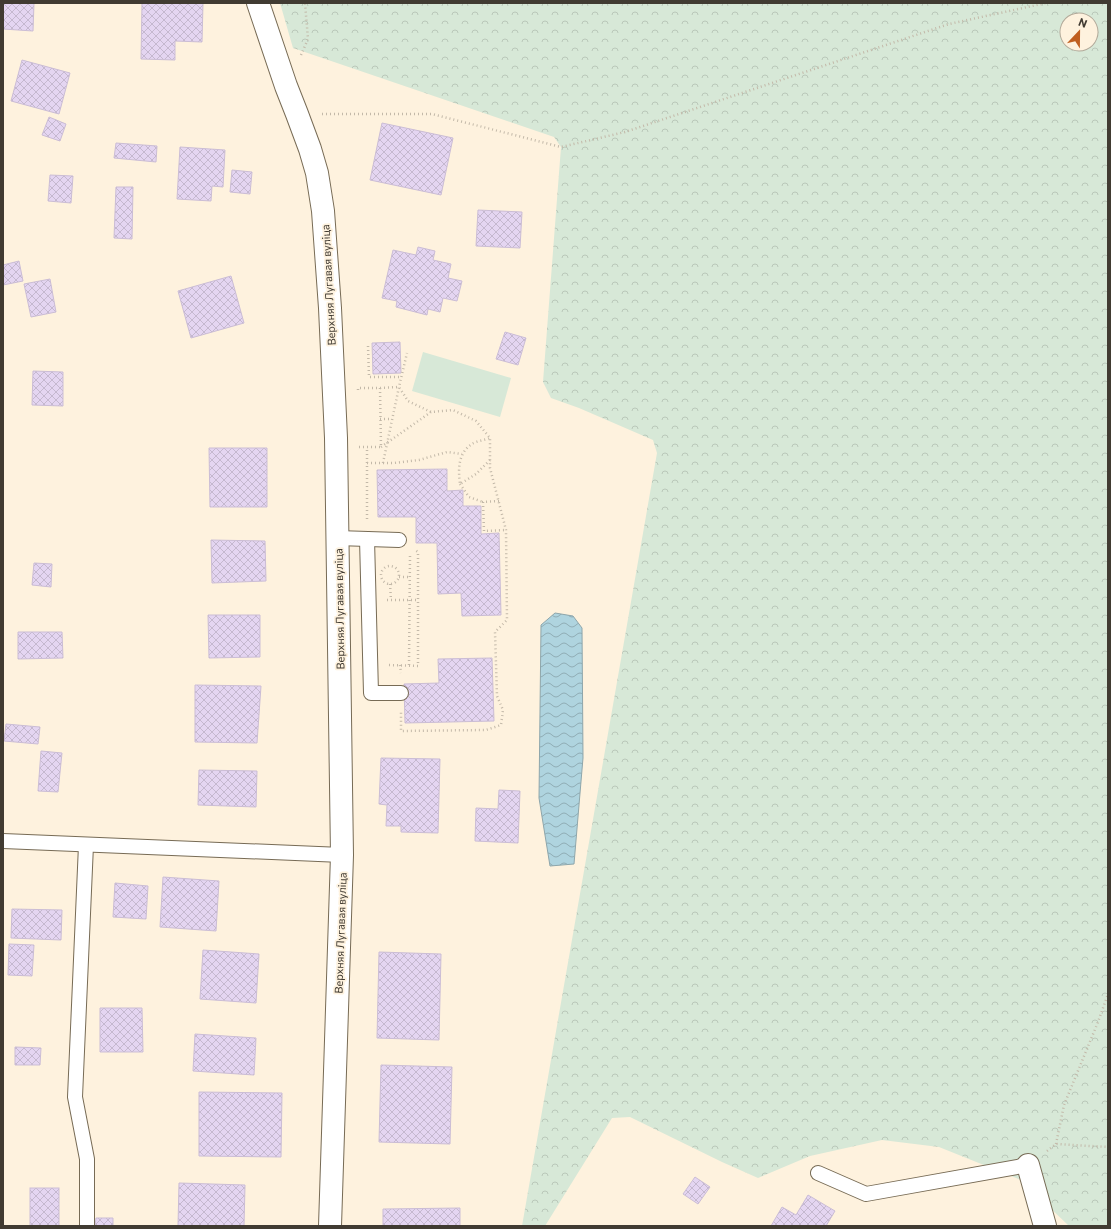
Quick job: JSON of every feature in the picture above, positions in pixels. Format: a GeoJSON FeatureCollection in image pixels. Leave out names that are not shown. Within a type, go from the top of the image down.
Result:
{"type":"FeatureCollection","features":[{"type":"Feature","properties":{"kind":"street","name":"Верхняя Лугавая вуліца"},"geometry":{"type":"LineString","coordinates":[[258,3],[286,86],[310,149],[317,173],[323,211],[330,308],[336,438],[342,855],[330,1226]]}},
{"type":"Feature","properties":{"kind":"street"},"geometry":{"type":"LineString","coordinates":[[1028,1165],[1045,1226]]}},
{"type":"Feature","properties":{"kind":"lane"},"geometry":{"type":"LineString","coordinates":[[337,538],[367,539],[405,544]]}},
{"type":"Feature","properties":{"kind":"lane"},"geometry":{"type":"LineString","coordinates":[[367,539],[371,693],[401,693]]}},
{"type":"Feature","properties":{"kind":"lane"},"geometry":{"type":"LineString","coordinates":[[3,841],[342,855]]}},
{"type":"Feature","properties":{"kind":"lane"},"geometry":{"type":"LineString","coordinates":[[86,845],[75,1097],[87,1159],[87,1226]]}},
{"type":"Feature","properties":{"kind":"lane"},"geometry":{"type":"LineString","coordinates":[[818,1173],[866,1194],[1028,1165]]}},
{"type":"Feature","properties":{"kind":"path"},"geometry":{"type":"LineString","coordinates":[[286,86],[308,39],[305,3]]}},
{"type":"Feature","properties":{"kind":"path"},"geometry":{"type":"LineString","coordinates":[[297,114],[432,114],[561,147],[625,132],[948,24],[1046,3]]}},
{"type":"Feature","properties":{"kind":"path"},"geometry":{"type":"LineString","coordinates":[[368,346],[369,377],[401,377]]}},
{"type":"Feature","properties":{"kind":"path"},"geometry":{"type":"LineString","coordinates":[[383,463],[407,353]]}},
{"type":"Feature","properties":{"kind":"path"},"geometry":{"type":"LineString","coordinates":[[358,396],[358,388],[399,387]]}},
{"type":"Feature","properties":{"kind":"path"},"geometry":{"type":"LineString","coordinates":[[399,387],[408,401],[431,412]]}},
{"type":"Feature","properties":{"kind":"path"},"geometry":{"type":"LineString","coordinates":[[380,388],[381,447]]}},
{"type":"Feature","properties":{"kind":"path"},"geometry":{"type":"LineString","coordinates":[[359,440],[359,447],[381,447],[431,412],[453,410],[476,421],[490,438],[490,468],[506,530],[507,620],[495,632],[497,696],[503,710],[501,725],[486,730],[401,731],[400,665]]}},
{"type":"Feature","properties":{"kind":"path"},"geometry":{"type":"LineString","coordinates":[[380,419],[392,419]]}},
{"type":"Feature","properties":{"kind":"path"},"geometry":{"type":"LineString","coordinates":[[490,438],[472,443],[462,454],[458,470],[460,484],[469,497],[483,502],[499,500]]}},
{"type":"Feature","properties":{"kind":"path"},"geometry":{"type":"LineString","coordinates":[[367,447],[367,539]]}},
{"type":"Feature","properties":{"kind":"path"},"geometry":{"type":"LineString","coordinates":[[368,463],[419,460],[447,452],[462,454]]}},
{"type":"Feature","properties":{"kind":"path"},"geometry":{"type":"LineString","coordinates":[[460,484],[476,474],[490,460]]}},
{"type":"Feature","properties":{"kind":"path"},"geometry":{"type":"LineString","coordinates":[[483,502],[484,531],[506,530]]}},
{"type":"Feature","properties":{"kind":"path"},"geometry":{"type":"LineString","coordinates":[[405,544],[410,577],[409,665]]}},
{"type":"Feature","properties":{"kind":"path"},"geometry":{"type":"LineString","coordinates":[[370,665],[418,666],[418,552],[405,544]]}},
{"type":"Feature","properties":{"kind":"path"},"geometry":{"type":"LineString","coordinates":[[386,566],[395,566],[399,571],[399,577],[396,582],[390,584],[384,582],[381,577],[382,571],[386,566]]}},
{"type":"Feature","properties":{"kind":"path"},"geometry":{"type":"LineString","coordinates":[[399,577],[410,577]]}},
{"type":"Feature","properties":{"kind":"path"},"geometry":{"type":"LineString","coordinates":[[390,584],[391,600]]}},
{"type":"Feature","properties":{"kind":"path"},"geometry":{"type":"LineString","coordinates":[[369,600],[418,600]]}},
{"type":"Feature","properties":{"kind":"path"},"geometry":{"type":"LineString","coordinates":[[1108,994],[1064,1105],[1056,1144],[1108,1147]]}},
{"type":"Feature","properties":{"kind":"green space"},"geometry":{"type":"Polygon","coordinates":[[[280,3],[1108,3],[1108,1226],[1069,1226],[1021,1180],[939,1147],[882,1140],[810,1156],[758,1178],[630,1117],[612,1118],[545,1226],[522,1226],[657,453],[653,440],[579,408],[551,398],[543,382],[561,147],[554,137],[293,48],[280,3]]]}},
{"type":"Feature","properties":{"kind":"green space"},"geometry":{"type":"Polygon","coordinates":[[[423,352],[511,378],[500,417],[412,391],[423,352]]]}},
{"type":"Feature","properties":{"kind":"water"},"geometry":{"type":"Polygon","coordinates":[[[555,613],[573,616],[582,628],[583,758],[574,864],[550,866],[539,798],[541,625],[555,613]]]}},
{"type":"Feature","properties":{"kind":"building"},"geometry":{"type":"Polygon","coordinates":[[[3,3],[34,3],[33,31],[3,29],[3,3]]]}},
{"type":"Feature","properties":{"kind":"building"},"geometry":{"type":"Polygon","coordinates":[[[142,3],[203,3],[202,42],[175,41],[175,60],[141,59],[142,3]]]}},
{"type":"Feature","properties":{"kind":"building"},"geometry":{"type":"Polygon","coordinates":[[[22,60],[70,73],[59,114],[11,101],[22,60]]]}},
{"type":"Feature","properties":{"kind":"building"},"geometry":{"type":"Polygon","coordinates":[[[49,117],[66,124],[60,141],[42,135],[49,117]]]}},
{"type":"Feature","properties":{"kind":"building"},"geometry":{"type":"Polygon","coordinates":[[[382,123],[453,138],[441,195],[370,180],[382,123]]]}},
{"type":"Feature","properties":{"kind":"building"},"geometry":{"type":"Polygon","coordinates":[[[116,143],[157,146],[156,162],[114,158],[116,143]]]}},
{"type":"Feature","properties":{"kind":"building"},"geometry":{"type":"Polygon","coordinates":[[[180,147],[225,150],[223,187],[212,186],[211,201],[177,199],[180,147]]]}},
{"type":"Feature","properties":{"kind":"building"},"geometry":{"type":"Polygon","coordinates":[[[232,170],[252,172],[250,194],[230,192],[232,170]]]}},
{"type":"Feature","properties":{"kind":"building"},"geometry":{"type":"Polygon","coordinates":[[[50,175],[73,176],[71,203],[48,201],[50,175]]]}},
{"type":"Feature","properties":{"kind":"building"},"geometry":{"type":"Polygon","coordinates":[[[116,187],[133,187],[132,239],[114,238],[116,187]]]}},
{"type":"Feature","properties":{"kind":"building"},"geometry":{"type":"Polygon","coordinates":[[[478,210],[522,212],[520,248],[476,246],[478,210]]]}},
{"type":"Feature","properties":{"kind":"building"},"geometry":{"type":"Polygon","coordinates":[[[418,247],[435,251],[433,260],[451,264],[448,278],[462,281],[457,301],[443,298],[440,312],[428,309],[427,315],[396,307],[397,301],[382,298],[393,250],[416,255],[418,247]]]}},
{"type":"Feature","properties":{"kind":"building"},"geometry":{"type":"Polygon","coordinates":[[[19,261],[23,281],[3,285],[3,265],[19,261]]]}},
{"type":"Feature","properties":{"kind":"building"},"geometry":{"type":"Polygon","coordinates":[[[231,276],[244,323],[191,338],[178,291],[231,276]]]}},
{"type":"Feature","properties":{"kind":"building"},"geometry":{"type":"Polygon","coordinates":[[[50,279],[56,312],[31,317],[24,284],[50,279]]]}},
{"type":"Feature","properties":{"kind":"building"},"geometry":{"type":"Polygon","coordinates":[[[505,332],[526,338],[518,365],[496,359],[505,332]]]}},
{"type":"Feature","properties":{"kind":"building"},"geometry":{"type":"Polygon","coordinates":[[[400,342],[401,373],[373,374],[372,343],[400,342]]]}},
{"type":"Feature","properties":{"kind":"building"},"geometry":{"type":"Polygon","coordinates":[[[33,371],[63,372],[63,406],[32,405],[33,371]]]}},
{"type":"Feature","properties":{"kind":"building"},"geometry":{"type":"Polygon","coordinates":[[[209,448],[267,448],[267,507],[210,507],[209,448]]]}},
{"type":"Feature","properties":{"kind":"building"},"geometry":{"type":"Polygon","coordinates":[[[447,469],[447,491],[463,490],[463,506],[481,506],[481,534],[499,533],[501,615],[462,616],[461,593],[438,594],[437,543],[416,543],[416,517],[378,517],[377,470],[447,469]]]}},
{"type":"Feature","properties":{"kind":"building"},"geometry":{"type":"Polygon","coordinates":[[[211,540],[265,541],[266,581],[212,583],[211,540]]]}},
{"type":"Feature","properties":{"kind":"building"},"geometry":{"type":"Polygon","coordinates":[[[34,563],[52,564],[51,587],[32,585],[34,563]]]}},
{"type":"Feature","properties":{"kind":"building"},"geometry":{"type":"Polygon","coordinates":[[[208,615],[260,615],[260,657],[209,658],[208,615]]]}},
{"type":"Feature","properties":{"kind":"building"},"geometry":{"type":"Polygon","coordinates":[[[18,632],[62,632],[63,658],[18,659],[18,632]]]}},
{"type":"Feature","properties":{"kind":"building"},"geometry":{"type":"Polygon","coordinates":[[[492,658],[494,721],[405,723],[404,684],[439,683],[438,659],[492,658]]]}},
{"type":"Feature","properties":{"kind":"building"},"geometry":{"type":"Polygon","coordinates":[[[195,685],[261,686],[257,743],[195,742],[195,685]]]}},
{"type":"Feature","properties":{"kind":"building"},"geometry":{"type":"Polygon","coordinates":[[[6,724],[40,727],[38,744],[4,741],[6,724]]]}},
{"type":"Feature","properties":{"kind":"building"},"geometry":{"type":"Polygon","coordinates":[[[41,751],[62,753],[58,792],[38,791],[41,751]]]}},
{"type":"Feature","properties":{"kind":"building"},"geometry":{"type":"Polygon","coordinates":[[[381,758],[440,759],[438,833],[401,832],[401,826],[386,826],[387,805],[379,804],[381,758]]]}},
{"type":"Feature","properties":{"kind":"building"},"geometry":{"type":"Polygon","coordinates":[[[199,770],[257,771],[256,807],[198,805],[199,770]]]}},
{"type":"Feature","properties":{"kind":"building"},"geometry":{"type":"Polygon","coordinates":[[[499,790],[520,791],[518,843],[475,841],[476,808],[498,809],[499,790]]]}},
{"type":"Feature","properties":{"kind":"building"},"geometry":{"type":"Polygon","coordinates":[[[163,877],[219,881],[216,931],[160,927],[163,877]]]}},
{"type":"Feature","properties":{"kind":"building"},"geometry":{"type":"Polygon","coordinates":[[[115,883],[148,886],[146,919],[113,917],[115,883]]]}},
{"type":"Feature","properties":{"kind":"building"},"geometry":{"type":"Polygon","coordinates":[[[12,909],[62,910],[61,940],[11,938],[12,909]]]}},
{"type":"Feature","properties":{"kind":"building"},"geometry":{"type":"Polygon","coordinates":[[[9,944],[34,945],[32,976],[8,975],[9,944]]]}},
{"type":"Feature","properties":{"kind":"building"},"geometry":{"type":"Polygon","coordinates":[[[203,950],[259,954],[256,1003],[200,999],[203,950]]]}},
{"type":"Feature","properties":{"kind":"building"},"geometry":{"type":"Polygon","coordinates":[[[379,952],[441,954],[439,1040],[377,1038],[379,952]]]}},
{"type":"Feature","properties":{"kind":"building"},"geometry":{"type":"Polygon","coordinates":[[[100,1008],[142,1008],[143,1052],[100,1052],[100,1008]]]}},
{"type":"Feature","properties":{"kind":"building"},"geometry":{"type":"Polygon","coordinates":[[[195,1034],[256,1038],[254,1075],[193,1071],[195,1034]]]}},
{"type":"Feature","properties":{"kind":"building"},"geometry":{"type":"Polygon","coordinates":[[[15,1047],[41,1048],[40,1065],[15,1065],[15,1047]]]}},
{"type":"Feature","properties":{"kind":"building"},"geometry":{"type":"Polygon","coordinates":[[[381,1065],[452,1067],[450,1144],[379,1142],[381,1065]]]}},
{"type":"Feature","properties":{"kind":"building"},"geometry":{"type":"Polygon","coordinates":[[[199,1092],[282,1093],[281,1157],[199,1156],[199,1092]]]}},
{"type":"Feature","properties":{"kind":"building"},"geometry":{"type":"Polygon","coordinates":[[[695,1177],[710,1187],[698,1204],[683,1194],[695,1177]]]}},
{"type":"Feature","properties":{"kind":"building"},"geometry":{"type":"Polygon","coordinates":[[[179,1183],[245,1185],[244,1226],[178,1226],[179,1183]]]}},
{"type":"Feature","properties":{"kind":"building"},"geometry":{"type":"Polygon","coordinates":[[[30,1188],[59,1188],[59,1226],[30,1226],[30,1188]]]}},
{"type":"Feature","properties":{"kind":"building"},"geometry":{"type":"Polygon","coordinates":[[[808,1195],[835,1211],[826,1226],[771,1226],[782,1207],[796,1215],[808,1195]]]}},
{"type":"Feature","properties":{"kind":"building"},"geometry":{"type":"Polygon","coordinates":[[[460,1208],[460,1226],[383,1226],[383,1209],[460,1208]]]}},
{"type":"Feature","properties":{"kind":"building"},"geometry":{"type":"Polygon","coordinates":[[[96,1218],[113,1218],[113,1226],[95,1226],[96,1218]]]}}]}
